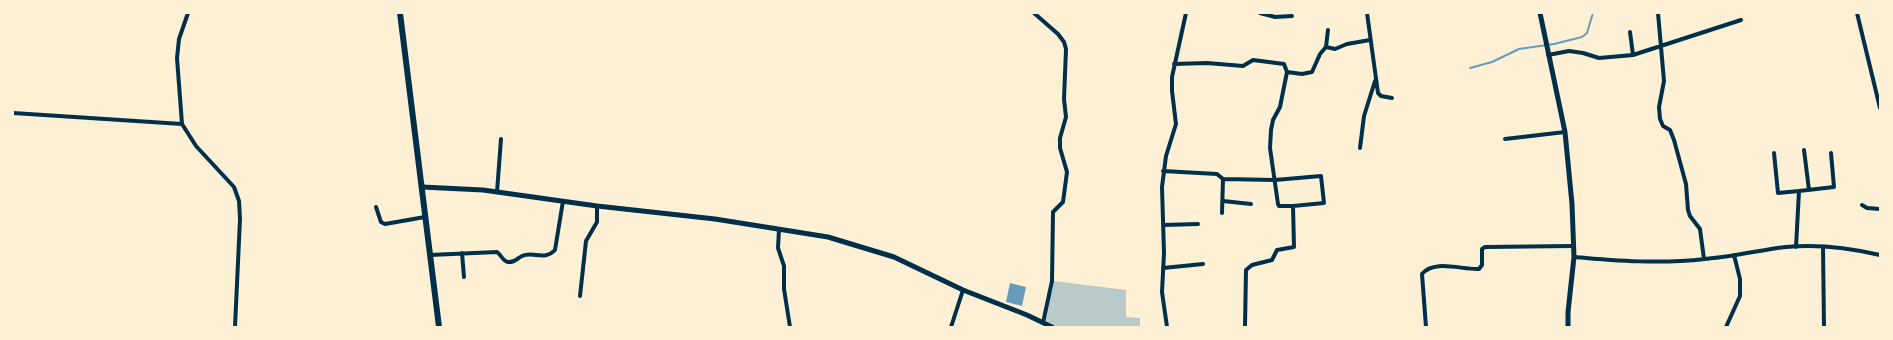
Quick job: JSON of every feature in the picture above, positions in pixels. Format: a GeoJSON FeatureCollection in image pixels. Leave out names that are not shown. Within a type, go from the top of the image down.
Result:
{"type":"FeatureCollection","features":[{"type":"Feature","properties":{"kind":"main road"},"geometry":{"type":"LineString","coordinates":[[400,13],[439,327]]}},
{"type":"Feature","properties":{"kind":"street"},"geometry":{"type":"LineString","coordinates":[[188,13],[179,39],[177,58],[182,124],[196,146],[234,187],[239,201],[240,219],[235,327]]}},
{"type":"Feature","properties":{"kind":"street"},"geometry":{"type":"LineString","coordinates":[[1034,13],[1064,42],[1067,57],[1064,99],[1066,117],[1060,138],[1060,148],[1067,172],[1063,202],[1054,212],[1052,281],[1043,323]]}},
{"type":"Feature","properties":{"kind":"street"},"geometry":{"type":"LineString","coordinates":[[1166,327],[1162,297],[1163,171],[1176,124],[1171,88],[1174,64],[1186,13]]}},
{"type":"Feature","properties":{"kind":"street"},"geometry":{"type":"LineString","coordinates":[[1260,13],[1275,17],[1292,16]]}},
{"type":"Feature","properties":{"kind":"street"},"geometry":{"type":"LineString","coordinates":[[1366,13],[1379,95],[1392,98]]}},
{"type":"Feature","properties":{"kind":"street"},"geometry":{"type":"LineString","coordinates":[[1540,13],[1565,132],[1572,204],[1574,257],[1568,312],[1568,327]]}},
{"type":"Feature","properties":{"kind":"street"},"geometry":{"type":"LineString","coordinates":[[1658,13],[1664,81],[1660,106],[1660,119],[1663,126],[1670,130],[1674,140],[1686,184],[1688,210],[1690,216],[1700,229],[1704,260]]}},
{"type":"Feature","properties":{"kind":"street"},"geometry":{"type":"LineString","coordinates":[[1856,13],[1880,108]]}},
{"type":"Feature","properties":{"kind":"street"},"geometry":{"type":"LineString","coordinates":[[1548,55],[1576,51],[1599,58],[1633,55],[1741,20]]}},
{"type":"Feature","properties":{"kind":"street"},"geometry":{"type":"LineString","coordinates":[[1287,72],[1302,74],[1311,73],[1320,54],[1326,47],[1328,30]]}},
{"type":"Feature","properties":{"kind":"street"},"geometry":{"type":"LineString","coordinates":[[1630,32],[1633,55]]}},
{"type":"Feature","properties":{"kind":"street"},"geometry":{"type":"LineString","coordinates":[[1326,47],[1338,49],[1347,44],[1370,40]]}},
{"type":"Feature","properties":{"kind":"street"},"geometry":{"type":"LineString","coordinates":[[1163,171],[1214,173],[1223,179],[1275,180],[1322,176],[1324,203],[1293,206],[1282,206],[1278,204],[1275,180],[1270,148],[1273,120],[1280,107],[1287,72],[1284,64],[1254,60],[1243,66],[1207,63],[1174,64]]}},
{"type":"Feature","properties":{"kind":"street"},"geometry":{"type":"LineString","coordinates":[[1360,148],[1364,116],[1376,79]]}},
{"type":"Feature","properties":{"kind":"street"},"geometry":{"type":"LineString","coordinates":[[13,113],[182,124]]}},
{"type":"Feature","properties":{"kind":"street"},"geometry":{"type":"LineString","coordinates":[[1505,139],[1565,132]]}},
{"type":"Feature","properties":{"kind":"street"},"geometry":{"type":"LineString","coordinates":[[497,192],[501,139]]}},
{"type":"Feature","properties":{"kind":"street"},"geometry":{"type":"LineString","coordinates":[[1804,150],[1809,190]]}},
{"type":"Feature","properties":{"kind":"street"},"geometry":{"type":"LineString","coordinates":[[1774,153],[1778,193],[1834,187],[1831,153]]}},
{"type":"Feature","properties":{"kind":"street"},"geometry":{"type":"LineString","coordinates":[[1222,213],[1223,179]]}},
{"type":"Feature","properties":{"kind":"street"},"geometry":{"type":"LineString","coordinates":[[422,187],[497,192],[597,206],[715,219],[828,237],[894,257],[963,290],[1052,327]]}},
{"type":"Feature","properties":{"kind":"street"},"geometry":{"type":"LineString","coordinates":[[1796,247],[1799,191]]}},
{"type":"Feature","properties":{"kind":"street"},"geometry":{"type":"LineString","coordinates":[[430,255],[497,252],[505,261],[509,262],[517,260],[523,256],[540,256],[551,254],[555,250],[563,201]]}},
{"type":"Feature","properties":{"kind":"street"},"geometry":{"type":"LineString","coordinates":[[1223,201],[1251,204]]}},
{"type":"Feature","properties":{"kind":"street"},"geometry":{"type":"LineString","coordinates":[[1862,205],[1867,208],[1880,209]]}},
{"type":"Feature","properties":{"kind":"street"},"geometry":{"type":"LineString","coordinates":[[580,296],[586,240],[597,222],[597,206]]}},
{"type":"Feature","properties":{"kind":"street"},"geometry":{"type":"LineString","coordinates":[[1245,327],[1246,270],[1252,265],[1272,260],[1277,250],[1294,247],[1293,206]]}},
{"type":"Feature","properties":{"kind":"street"},"geometry":{"type":"LineString","coordinates":[[376,207],[381,222],[385,224],[425,217]]}},
{"type":"Feature","properties":{"kind":"street"},"geometry":{"type":"LineString","coordinates":[[1163,225],[1198,224]]}},
{"type":"Feature","properties":{"kind":"street"},"geometry":{"type":"LineString","coordinates":[[779,229],[778,243],[784,266],[784,289],[790,327]]}},
{"type":"Feature","properties":{"kind":"street"},"geometry":{"type":"LineString","coordinates":[[1426,327],[1422,274],[1426,269],[1430,267],[1453,267],[1479,269],[1482,265],[1482,249],[1485,247],[1573,246]]}},
{"type":"Feature","properties":{"kind":"street"},"geometry":{"type":"LineString","coordinates":[[1574,257],[1640,262],[1704,260],[1796,247],[1823,247],[1863,251],[1880,255]]}},
{"type":"Feature","properties":{"kind":"street"},"geometry":{"type":"LineString","coordinates":[[1823,247],[1824,327]]}},
{"type":"Feature","properties":{"kind":"street"},"geometry":{"type":"LineString","coordinates":[[462,253],[464,277]]}},
{"type":"Feature","properties":{"kind":"street"},"geometry":{"type":"LineString","coordinates":[[1726,327],[1741,292],[1740,279],[1734,255]]}},
{"type":"Feature","properties":{"kind":"street"},"geometry":{"type":"LineString","coordinates":[[1163,268],[1203,264]]}},
{"type":"Feature","properties":{"kind":"street"},"geometry":{"type":"LineString","coordinates":[[951,327],[963,290]]}},
{"type":"Feature","properties":{"kind":"shaded area"},"geometry":{"type":"Polygon","coordinates":[[[1054,281],[1126,290],[1126,317],[1140,318],[1140,327],[1058,327],[1046,321],[1054,281]]]}},
{"type":"Feature","properties":{"kind":"water"},"geometry":{"type":"Polygon","coordinates":[[[1010,283],[1026,287],[1022,306],[1006,302],[1010,283]]]}},
{"type":"Feature","properties":{"kind":"waterway"},"geometry":{"type":"LineString","coordinates":[[1470,68],[1492,62],[1519,49],[1554,44],[1582,37],[1587,33],[1593,13]]}}]}
